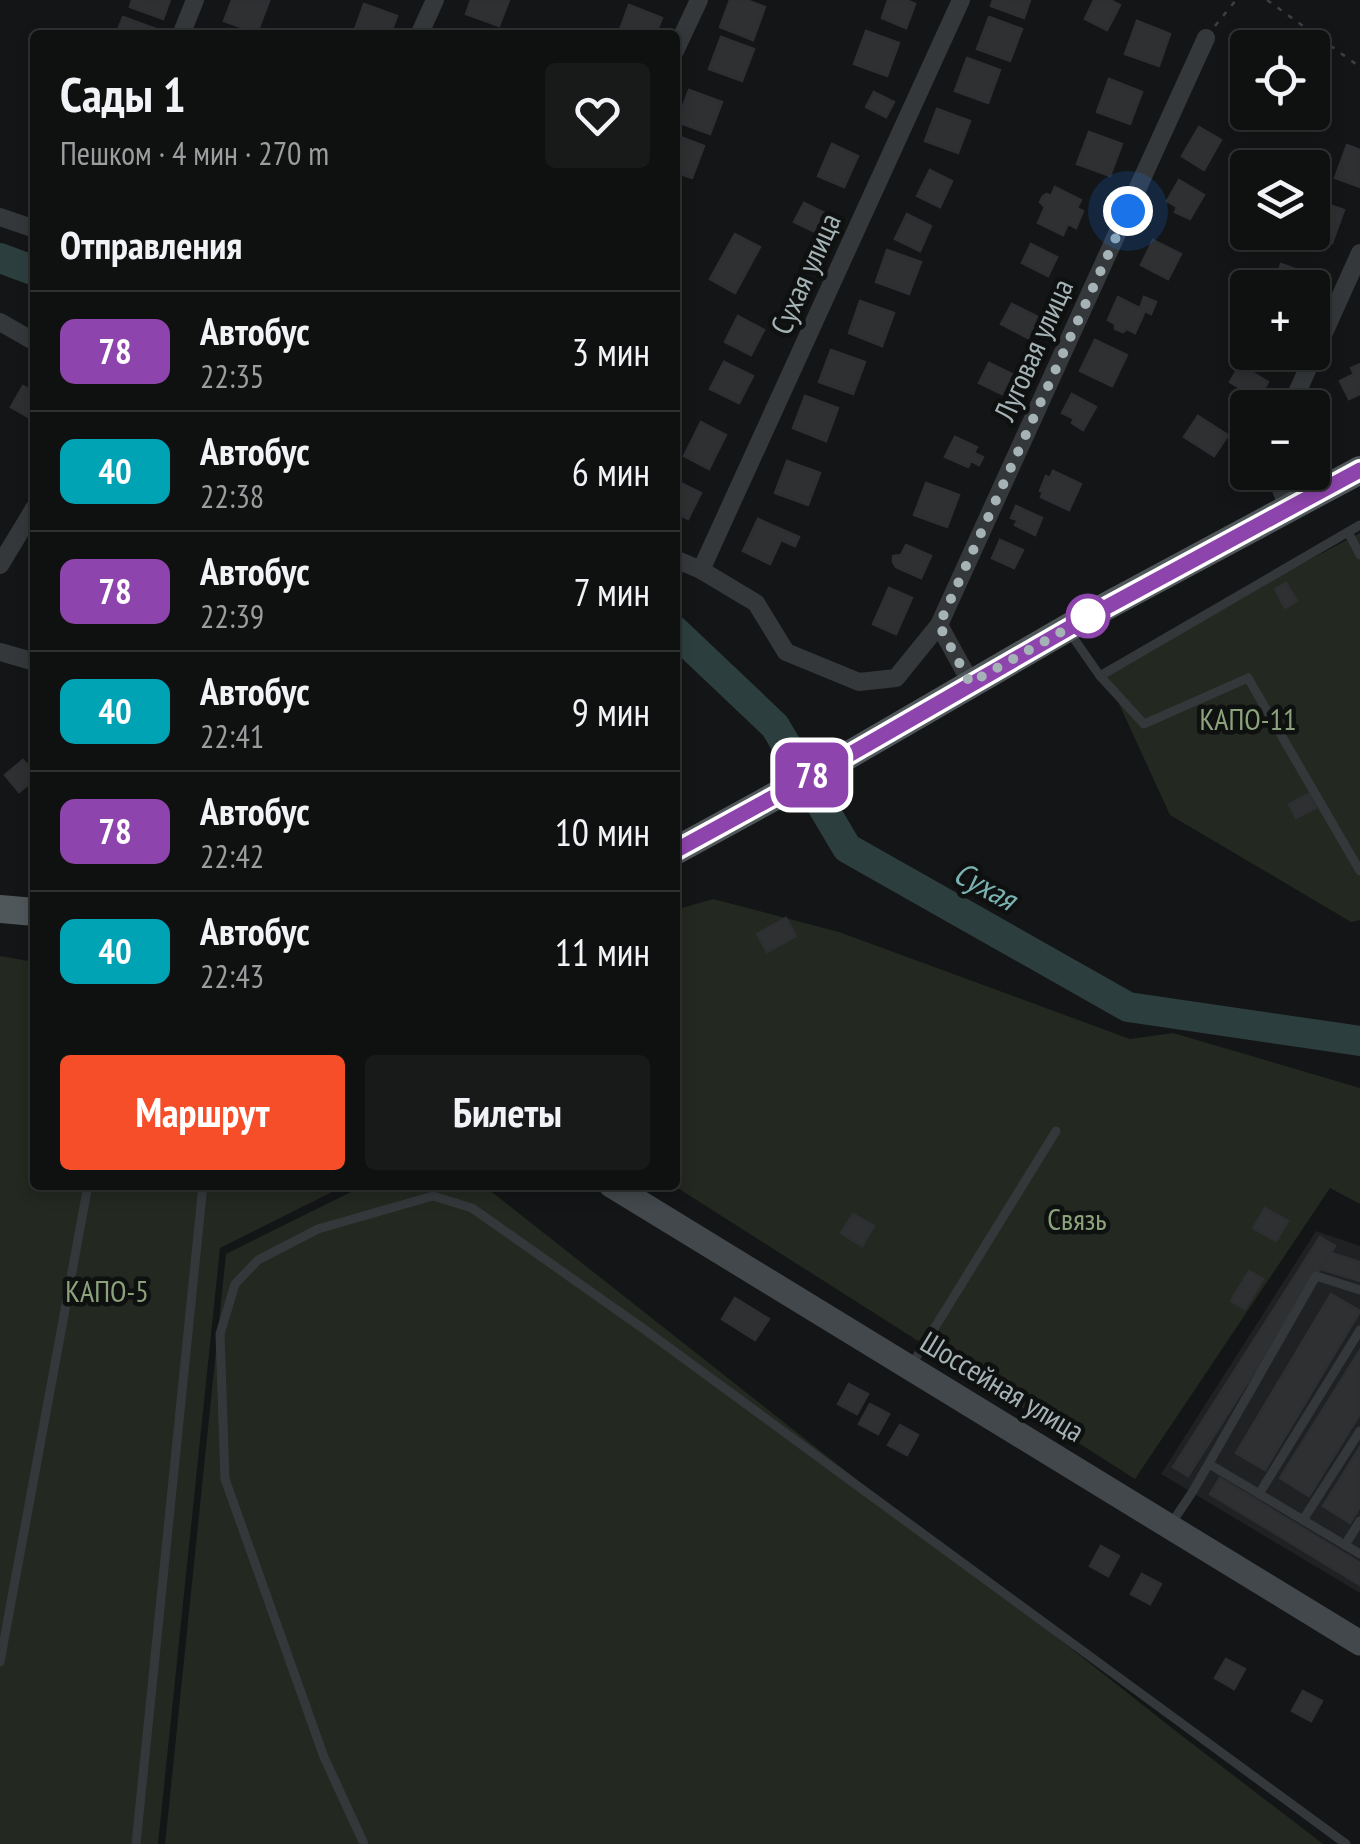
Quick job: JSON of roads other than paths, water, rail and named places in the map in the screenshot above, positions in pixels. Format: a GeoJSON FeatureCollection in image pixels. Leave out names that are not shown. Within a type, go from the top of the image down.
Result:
{"type":"FeatureCollection","features":[{"type":"Feature","properties":{"kind":"main road"},"geometry":{"type":"LineString","coordinates":[[680,848],[1067,629],[1360,470]]}},
{"type":"Feature","properties":{"kind":"main road"},"geometry":{"type":"LineString","coordinates":[[0,909],[30,912]]}},
{"type":"Feature","properties":{"kind":"street"},"geometry":{"type":"LineString","coordinates":[[183,30],[195,0]]}},
{"type":"Feature","properties":{"kind":"street"},"geometry":{"type":"LineString","coordinates":[[421,30],[435,0]]}},
{"type":"Feature","properties":{"kind":"street"},"geometry":{"type":"LineString","coordinates":[[680,41],[698,0]]}},
{"type":"Feature","properties":{"kind":"street","name":"Сухая улица"},"geometry":{"type":"LineString","coordinates":[[701,570],[961,0]]}},
{"type":"Feature","properties":{"kind":"street","name":"Луговая улица"},"geometry":{"type":"LineString","coordinates":[[680,561],[756,603],[786,652],[860,682],[896,678],[939,625],[1206,38]]}},
{"type":"Feature","properties":{"kind":"street"},"geometry":{"type":"LineString","coordinates":[[0,217],[30,227]]}},
{"type":"Feature","properties":{"kind":"street"},"geometry":{"type":"LineString","coordinates":[[1298,390],[1360,253]]}},
{"type":"Feature","properties":{"kind":"street"},"geometry":{"type":"LineString","coordinates":[[0,322],[30,339]]}},
{"type":"Feature","properties":{"kind":"street"},"geometry":{"type":"LineString","coordinates":[[1282,490],[1288,509]]}},
{"type":"Feature","properties":{"kind":"street"},"geometry":{"type":"LineString","coordinates":[[0,565],[30,515]]}},
{"type":"Feature","properties":{"kind":"street"},"geometry":{"type":"LineString","coordinates":[[939,625],[970,683]]}},
{"type":"Feature","properties":{"kind":"street"},"geometry":{"type":"LineString","coordinates":[[0,652],[30,661]]}},
{"type":"Feature","properties":{"kind":"street","name":"Шоссейная улица"},"geometry":{"type":"LineString","coordinates":[[619,1190],[1360,1643]]}},
{"type":"Feature","properties":{"kind":"lane"},"geometry":{"type":"LineString","coordinates":[[1100,676],[1360,525]]}},
{"type":"Feature","properties":{"kind":"lane"},"geometry":{"type":"LineString","coordinates":[[1348,532],[1360,555]]}},
{"type":"Feature","properties":{"kind":"lane"},"geometry":{"type":"LineString","coordinates":[[1067,629],[1100,676],[1144,724],[1248,678],[1360,871]]}},
{"type":"Feature","properties":{"kind":"lane"},"geometry":{"type":"LineString","coordinates":[[909,1369],[1056,1131]]}},
{"type":"Feature","properties":{"kind":"lane"},"geometry":{"type":"LineString","coordinates":[[0,1662],[87,1190]]}},
{"type":"Feature","properties":{"kind":"lane"},"geometry":{"type":"LineString","coordinates":[[136,1844],[202,1190]]}},
{"type":"Feature","properties":{"kind":"lane"},"geometry":{"type":"LineString","coordinates":[[364,1844],[324,1757],[225,1479],[220,1334],[235,1284],[258,1260],[318,1229],[433,1196],[472,1208],[642,1327],[1346,1844]]}},
{"type":"Feature","properties":{"kind":"lane"},"geometry":{"type":"LineString","coordinates":[[1169,1527],[1316,1276],[1360,1290]]}},
{"type":"Feature","properties":{"kind":"lane"},"geometry":{"type":"LineString","coordinates":[[1259,1494],[1360,1330]]}},
{"type":"Feature","properties":{"kind":"lane"},"geometry":{"type":"LineString","coordinates":[[1303,1520],[1360,1431]]}},
{"type":"Feature","properties":{"kind":"lane"},"geometry":{"type":"LineString","coordinates":[[1209,1464],[1360,1554]]}},
{"type":"Feature","properties":{"kind":"lane"},"geometry":{"type":"LineString","coordinates":[[1345,1545],[1360,1521]]}},
{"type":"Feature","properties":{"kind":"waterway","name":"Сухая"},"geometry":{"type":"LineString","coordinates":[[0,258],[30,269]]}},
{"type":"Feature","properties":{"kind":"waterway","name":"Сухая"},"geometry":{"type":"LineString","coordinates":[[680,636],[775,726],[847,848],[1128,1007],[1360,1041]]}},
{"type":"Feature","properties":{"kind":"park label","name":"КАПО-11"},"geometry":{"type":"Point","coordinates":[1248,720]}},
{"type":"Feature","properties":{"kind":"park label","name":"Связь"},"geometry":{"type":"Point","coordinates":[1077,1220]}},
{"type":"Feature","properties":{"kind":"park label","name":"КАПО-5"},"geometry":{"type":"Point","coordinates":[107,1292]}}]}
